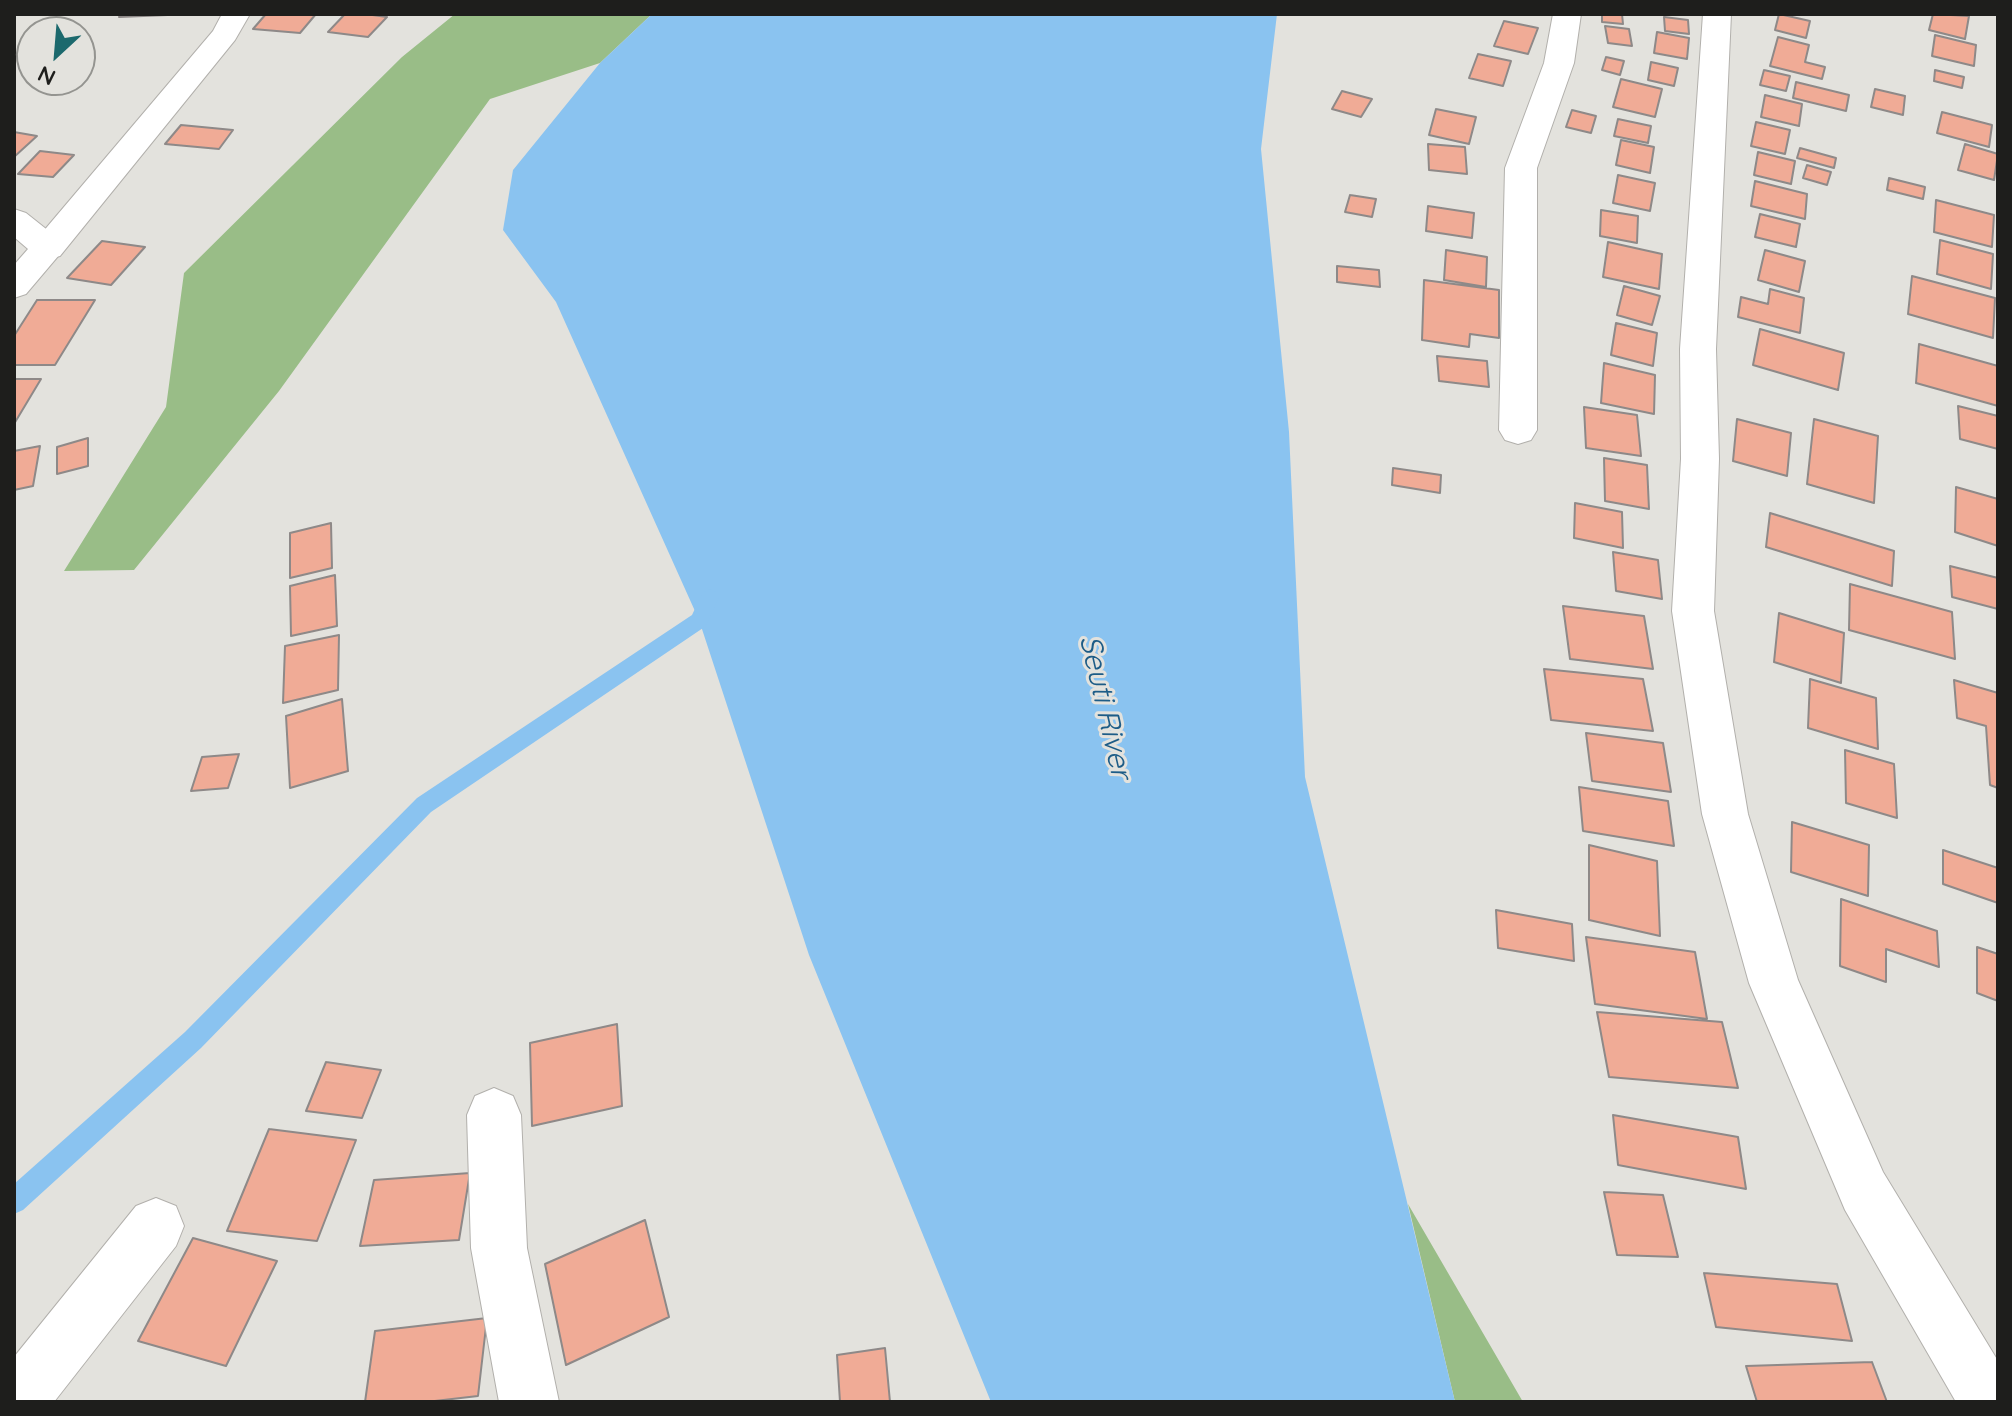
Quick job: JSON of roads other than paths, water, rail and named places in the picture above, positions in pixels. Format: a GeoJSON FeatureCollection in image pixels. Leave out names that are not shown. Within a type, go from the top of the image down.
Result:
{"type":"FeatureCollection","features":[{"type":"Feature","properties":{"kind":"street"},"geometry":{"type":"LineString","coordinates":[[14,286],[186,82],[225,34],[236,14]]}},
{"type":"Feature","properties":{"kind":"street"},"geometry":{"type":"LineString","coordinates":[[1518,430],[1521,168],[1559,63],[1567,14]]}},
{"type":"Feature","properties":{"kind":"street"},"geometry":{"type":"LineString","coordinates":[[1717,14],[1698,349],[1700,459],[1693,611],[1725,814],[1774,983],[1864,1191],[1989,1402]]}},
{"type":"Feature","properties":{"kind":"street"},"geometry":{"type":"LineString","coordinates":[[14,220],[48,248]]}},
{"type":"Feature","properties":{"kind":"street"},"geometry":{"type":"LineString","coordinates":[[494,1115],[499,1248],[529,1402]]}},
{"type":"Feature","properties":{"kind":"street"},"geometry":{"type":"LineString","coordinates":[[16,1402],[156,1226]]}},
{"type":"Feature","properties":{"kind":"water","name":"Seuti River"},"geometry":{"type":"Polygon","coordinates":[[[652,14],[1277,14],[1261,149],[1289,432],[1305,777],[1455,1402],[991,1402],[809,955],[699,620],[556,302],[503,230],[513,170],[600,63],[652,14]]]}},
{"type":"Feature","properties":{"kind":"waterway"},"geometry":{"type":"LineString","coordinates":[[14,1201],[193,1040],[424,805],[699,620],[710,597]]}}]}
